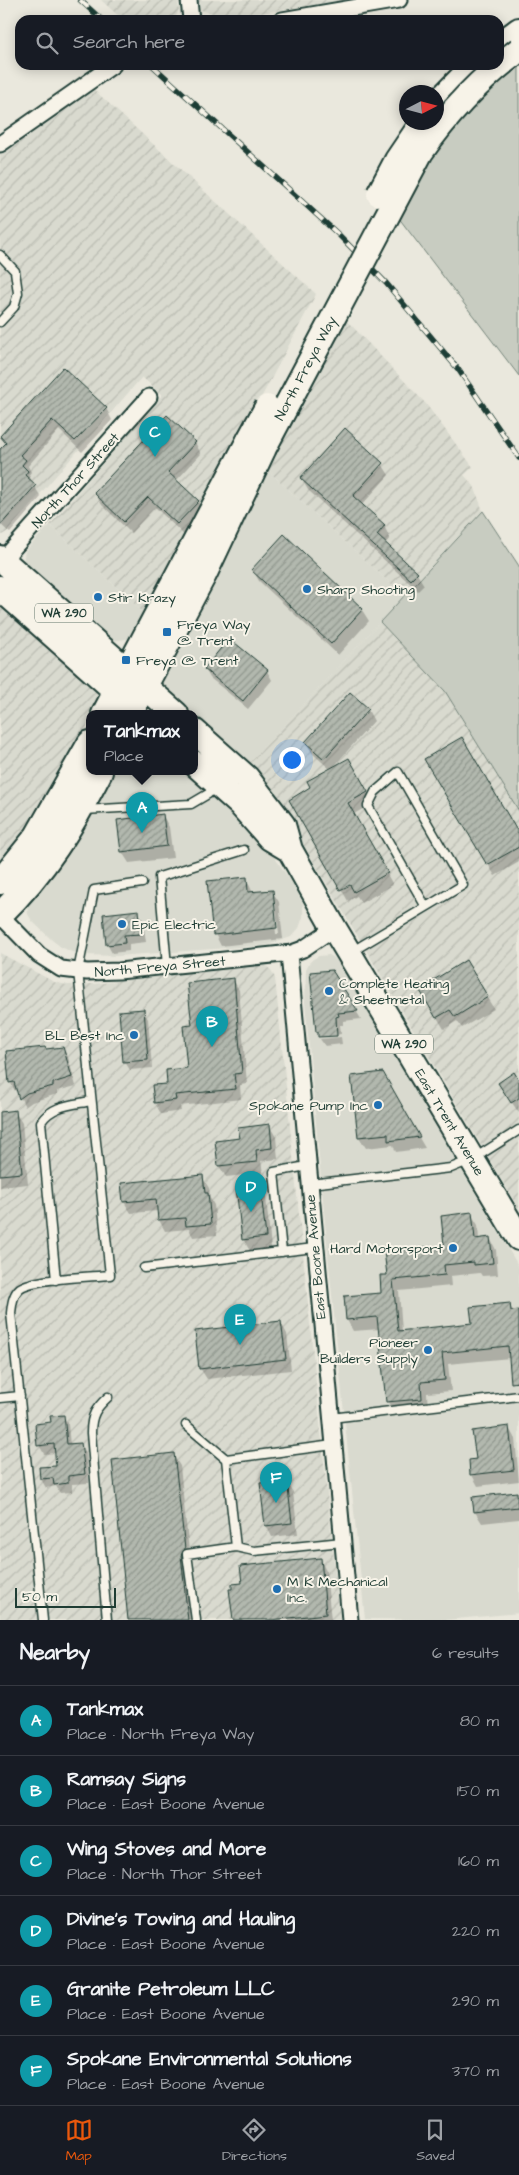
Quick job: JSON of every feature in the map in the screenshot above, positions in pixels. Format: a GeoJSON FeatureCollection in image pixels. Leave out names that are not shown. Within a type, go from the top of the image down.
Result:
{"type":"FeatureCollection","features":[{"type":"Feature","properties":{"kind":"main road","name":"North Freya Way"},"geometry":{"type":"LineString","coordinates":[[504,51],[512,40]]}},
{"type":"Feature","properties":{"kind":"main road"},"geometry":{"type":"LineString","coordinates":[[444,96],[469,70]]}},
{"type":"Feature","properties":{"kind":"main road","name":"North Freya Way"},"geometry":{"type":"LineString","coordinates":[[106,710],[229,479],[256,444],[421,152],[448,115],[490,70]]}},
{"type":"Feature","properties":{"kind":"main road","name":"North Freya Way"},"geometry":{"type":"LineString","coordinates":[[136,710],[145,687],[204,575],[256,444],[393,167],[417,130]]}},
{"type":"Feature","properties":{"kind":"main road"},"geometry":{"type":"LineString","coordinates":[[204,575],[200,570],[200,560],[220,515],[229,479]]}},
{"type":"Feature","properties":{"kind":"main road","name":"WA 290"},"geometry":{"type":"LineString","coordinates":[[1,560],[122,680],[134,710]]}},
{"type":"Feature","properties":{"kind":"main road","name":"WA 290"},"geometry":{"type":"LineString","coordinates":[[0,588],[122,680],[145,687],[171,710]]}},
{"type":"Feature","properties":{"kind":"main road","name":"East Trent Avenue"},"geometry":{"type":"LineString","coordinates":[[198,735],[247,778],[283,825],[290,850],[334,928],[519,1238]]}},
{"type":"Feature","properties":{"kind":"main road"},"geometry":{"type":"LineString","coordinates":[[0,882],[37,836],[86,750]]}},
{"type":"Feature","properties":{"kind":"main road","name":"East Trent Avenue"},"geometry":{"type":"LineString","coordinates":[[198,766],[240,804],[270,838],[290,850]]}},
{"type":"Feature","properties":{"kind":"main road"},"geometry":{"type":"LineString","coordinates":[[0,915],[44,867],[79,811],[98,775]]}},
{"type":"Feature","properties":{"kind":"street"},"geometry":{"type":"LineString","coordinates":[[189,0],[190,15]]}},
{"type":"Feature","properties":{"kind":"street"},"geometry":{"type":"LineString","coordinates":[[310,15],[393,0]]}},
{"type":"Feature","properties":{"kind":"street"},"geometry":{"type":"LineString","coordinates":[[0,144],[106,70]]}},
{"type":"Feature","properties":{"kind":"street","name":"North Thor Street"},"geometry":{"type":"LineString","coordinates":[[1,560],[149,397]]}},
{"type":"Feature","properties":{"kind":"street","name":"North Freya Street"},"geometry":{"type":"LineString","coordinates":[[0,915],[39,955],[61,969],[78,971],[119,971],[288,954],[299,951],[334,928]]}},
{"type":"Feature","properties":{"kind":"street","name":"East Boone Avenue"},"geometry":{"type":"LineString","coordinates":[[288,954],[350,1620]]}},
{"type":"Feature","properties":{"kind":"lane"},"geometry":{"type":"LineString","coordinates":[[0,255],[15,271],[18,294],[14,307],[0,322]]}},
{"type":"Feature","properties":{"kind":"lane"},"geometry":{"type":"LineString","coordinates":[[349,953],[463,885],[398,772],[376,792],[368,806],[426,907]]}},
{"type":"Feature","properties":{"kind":"lane"},"geometry":{"type":"LineString","coordinates":[[79,811],[190,804],[208,794],[218,784]]}},
{"type":"Feature","properties":{"kind":"lane"},"geometry":{"type":"LineString","coordinates":[[168,966],[159,877],[244,850]]}},
{"type":"Feature","properties":{"kind":"lane"},"geometry":{"type":"LineString","coordinates":[[43,1620],[11,1313],[14,1296],[20,1288],[33,1282],[110,1275],[78,971],[94,890],[142,883]]}},
{"type":"Feature","properties":{"kind":"lane"},"geometry":{"type":"LineString","coordinates":[[56,1280],[41,1122],[54,1109],[91,1101]]}},
{"type":"Feature","properties":{"kind":"lane"},"geometry":{"type":"LineString","coordinates":[[308,1184],[451,1168],[473,1159],[519,1130]]}},
{"type":"Feature","properties":{"kind":"lane"},"geometry":{"type":"LineString","coordinates":[[282,1252],[274,1172],[307,1166]]}},
{"type":"Feature","properties":{"kind":"lane"},"geometry":{"type":"LineString","coordinates":[[144,1268],[314,1248]]}},
{"type":"Feature","properties":{"kind":"lane"},"geometry":{"type":"LineString","coordinates":[[0,1398],[20,1396]]}},
{"type":"Feature","properties":{"kind":"lane"},"geometry":{"type":"LineString","coordinates":[[331,1418],[519,1396]]}},
{"type":"Feature","properties":{"kind":"lane"},"geometry":{"type":"LineString","coordinates":[[106,1620],[91,1418],[96,1408],[108,1397]]}},
{"type":"Feature","properties":{"kind":"lane"},"geometry":{"type":"LineString","coordinates":[[186,1426],[226,1459],[236,1547]]}},
{"type":"Feature","properties":{"kind":"lane"},"geometry":{"type":"LineString","coordinates":[[226,1459],[333,1445]]}},
{"type":"Feature","properties":{"kind":"lane"},"geometry":{"type":"LineString","coordinates":[[196,1620],[187,1554],[236,1547],[254,1551],[342,1542]]}},
{"type":"Feature","properties":{"kind":"shaded area"},"geometry":{"type":"Polygon","coordinates":[[[101,0],[178,0],[179,10],[176,15],[118,15],[101,0]]]}},
{"type":"Feature","properties":{"kind":"shaded area"},"geometry":{"type":"Polygon","coordinates":[[[197,0],[345,0],[248,15],[218,15],[201,10],[197,0]]]}},
{"type":"Feature","properties":{"kind":"shaded area"},"geometry":{"type":"Polygon","coordinates":[[[519,64],[519,376],[395,213],[452,123],[519,64]]]}},
{"type":"Feature","properties":{"kind":"shaded area"},"geometry":{"type":"Polygon","coordinates":[[[91,87],[316,294],[146,615],[50,525],[162,395],[142,377],[7,532],[0,536],[0,152],[91,87]]]}},
{"type":"Feature","properties":{"kind":"shaded area"},"geometry":{"type":"Polygon","coordinates":[[[341,316],[426,404],[473,467],[464,475],[474,486],[483,511],[404,596],[264,467],[341,316]]]}},
{"type":"Feature","properties":{"kind":"shaded area"},"geometry":{"type":"Polygon","coordinates":[[[264,467],[404,596],[247,766],[198,723],[198,710],[183,710],[164,693],[160,683],[264,467]]]}},
{"type":"Feature","properties":{"kind":"shaded area"},"geometry":{"type":"Polygon","coordinates":[[[483,511],[519,566],[519,811],[445,691],[380,622],[483,511]]]}},
{"type":"Feature","properties":{"kind":"shaded area"},"geometry":{"type":"Polygon","coordinates":[[[50,525],[146,615],[134,633],[127,639],[111,641],[23,563],[25,551],[50,525]]]}},
{"type":"Feature","properties":{"kind":"shaded area"},"geometry":{"type":"Polygon","coordinates":[[[0,596],[98,690],[99,704],[95,710],[86,710],[86,728],[36,822],[0,868],[0,596]]]}},
{"type":"Feature","properties":{"kind":"shaded area"},"geometry":{"type":"Polygon","coordinates":[[[380,622],[445,691],[519,811],[519,1209],[292,825],[247,766],[380,622]]]}},
{"type":"Feature","properties":{"kind":"shaded area"},"geometry":{"type":"Polygon","coordinates":[[[106,775],[194,775],[271,852],[294,886],[303,904],[303,917],[299,928],[291,937],[268,945],[117,956],[84,955],[61,947],[32,921],[28,914],[27,906],[30,897],[106,775]]]}},
{"type":"Feature","properties":{"kind":"shaded area"},"geometry":{"type":"Polygon","coordinates":[[[0,953],[54,982],[67,985],[93,984],[258,964],[266,966],[271,970],[275,978],[340,1620],[0,1620],[0,953]]]}},
{"type":"Feature","properties":{"kind":"shaded area"},"geometry":{"type":"Polygon","coordinates":[[[329,955],[339,963],[519,1267],[519,1613],[446,1620],[365,1619],[327,1246],[305,1002],[306,969],[309,963],[319,956],[329,955]]]}},
{"type":"Feature","properties":{"kind":"building"},"geometry":{"type":"Polygon","coordinates":[[[63,367],[107,408],[75,441],[52,420],[20,455],[26,460],[22,465],[28,471],[25,475],[36,485],[0,526],[0,449],[6,443],[0,436],[63,367]]]}},
{"type":"Feature","properties":{"kind":"building"},"geometry":{"type":"Polygon","coordinates":[[[167,415],[196,442],[168,472],[199,501],[177,524],[148,497],[124,522],[94,493],[167,415]]]}},
{"type":"Feature","properties":{"kind":"building"},"geometry":{"type":"Polygon","coordinates":[[[345,428],[383,463],[353,496],[385,525],[377,535],[418,573],[411,580],[300,478],[345,428]]]}},
{"type":"Feature","properties":{"kind":"building","name":"Sharp Shooting"},"geometry":{"type":"Polygon","coordinates":[[[284,534],[363,609],[331,644],[251,570],[284,534]]]}},
{"type":"Feature","properties":{"kind":"building"},"geometry":{"type":"Polygon","coordinates":[[[229,638],[268,670],[243,701],[204,669],[229,638]]]}},
{"type":"Feature","properties":{"kind":"building"},"geometry":{"type":"Polygon","coordinates":[[[350,692],[369,709],[324,759],[305,742],[350,692]]]}},
{"type":"Feature","properties":{"kind":"building"},"geometry":{"type":"Polygon","coordinates":[[[462,737],[519,834],[519,847],[487,865],[424,759],[462,737]]]}},
{"type":"Feature","properties":{"kind":"building"},"geometry":{"type":"Polygon","coordinates":[[[349,758],[368,792],[348,803],[388,873],[354,892],[350,885],[340,890],[289,800],[310,787],[307,781],[349,758]]]}},
{"type":"Feature","properties":{"kind":"building"},"geometry":{"type":"Polygon","coordinates":[[[163,814],[167,846],[121,852],[117,820],[163,814]]]}},
{"type":"Feature","properties":{"kind":"building"},"geometry":{"type":"Polygon","coordinates":[[[247,877],[248,892],[273,890],[277,928],[213,935],[207,881],[247,877]]]}},
{"type":"Feature","properties":{"kind":"building","name":"Epic Electric"},"geometry":{"type":"Polygon","coordinates":[[[139,910],[141,934],[124,935],[125,943],[106,945],[103,914],[139,910]]]}},
{"type":"Feature","properties":{"kind":"building"},"geometry":{"type":"Polygon","coordinates":[[[466,960],[488,997],[455,1017],[450,1010],[436,1018],[419,989],[466,960]]]}},
{"type":"Feature","properties":{"kind":"building","name":"Complete Heating & Sheetmetal"},"geometry":{"type":"Polygon","coordinates":[[[332,970],[358,1011],[338,1013],[339,1016],[336,1017],[337,1036],[318,1037],[310,972],[332,970]]]}},
{"type":"Feature","properties":{"kind":"building"},"geometry":{"type":"Polygon","coordinates":[[[234,978],[242,1073],[234,1074],[236,1089],[175,1095],[176,1100],[154,1103],[152,1085],[167,1084],[166,1070],[187,1068],[183,1026],[192,1025],[187,983],[234,978]]]}},
{"type":"Feature","properties":{"kind":"building","name":"BL Best Inc"},"geometry":{"type":"Polygon","coordinates":[[[144,1009],[148,1060],[123,1062],[119,1011],[144,1009]]]}},
{"type":"Feature","properties":{"kind":"building"},"geometry":{"type":"Polygon","coordinates":[[[45,1047],[46,1049],[63,1047],[72,1077],[53,1083],[53,1086],[27,1093],[19,1099],[14,1082],[9,1083],[6,1051],[45,1047]]]}},
{"type":"Feature","properties":{"kind":"building","name":"Spokane Pump Inc"},"geometry":{"type":"Polygon","coordinates":[[[383,1072],[420,1137],[388,1141],[388,1134],[358,1137],[351,1076],[383,1072]]]}},
{"type":"Feature","properties":{"kind":"building"},"geometry":{"type":"Polygon","coordinates":[[[514,1072],[519,1080],[519,1098],[511,1103],[498,1083],[514,1072]]]}},
{"type":"Feature","properties":{"kind":"building"},"geometry":{"type":"Polygon","coordinates":[[[16,1110],[22,1173],[0,1175],[0,1112],[16,1110]]]}},
{"type":"Feature","properties":{"kind":"building"},"geometry":{"type":"Polygon","coordinates":[[[270,1124],[272,1148],[256,1150],[257,1162],[218,1166],[215,1141],[240,1138],[238,1128],[270,1124]]]}},
{"type":"Feature","properties":{"kind":"building"},"geometry":{"type":"Polygon","coordinates":[[[203,1175],[205,1193],[208,1193],[211,1224],[186,1226],[185,1218],[158,1220],[156,1199],[123,1202],[121,1183],[203,1175]]]}},
{"type":"Feature","properties":{"kind":"building"},"geometry":{"type":"Polygon","coordinates":[[[260,1184],[266,1237],[242,1240],[236,1187],[260,1184]]]}},
{"type":"Feature","properties":{"kind":"building"},"geometry":{"type":"Polygon","coordinates":[[[472,1212],[475,1239],[490,1237],[493,1263],[474,1265],[474,1262],[444,1265],[445,1275],[393,1280],[398,1331],[472,1323],[470,1307],[510,1303],[511,1311],[519,1310],[519,1382],[511,1383],[508,1346],[442,1353],[445,1380],[421,1382],[422,1399],[386,1402],[377,1317],[346,1320],[344,1296],[381,1293],[380,1275],[387,1275],[384,1251],[444,1245],[441,1216],[472,1212]]]}},
{"type":"Feature","properties":{"kind":"building"},"geometry":{"type":"Polygon","coordinates":[[[281,1321],[286,1359],[199,1369],[195,1331],[281,1321]]]}},
{"type":"Feature","properties":{"kind":"building"},"geometry":{"type":"Polygon","coordinates":[[[64,1415],[67,1444],[81,1443],[85,1474],[68,1476],[68,1483],[54,1485],[53,1478],[40,1479],[39,1467],[56,1466],[54,1444],[37,1446],[35,1424],[51,1422],[50,1416],[64,1415]]]}},
{"type":"Feature","properties":{"kind":"building"},"geometry":{"type":"Polygon","coordinates":[[[509,1426],[514,1470],[470,1475],[469,1460],[476,1459],[472,1431],[509,1426]]]}},
{"type":"Feature","properties":{"kind":"building"},"geometry":{"type":"Polygon","coordinates":[[[174,1453],[185,1549],[181,1555],[188,1620],[128,1620],[112,1460],[174,1453]]]}},
{"type":"Feature","properties":{"kind":"building"},"geometry":{"type":"Polygon","coordinates":[[[287,1480],[292,1523],[265,1526],[260,1483],[287,1480]]]}},
{"type":"Feature","properties":{"kind":"building"},"geometry":{"type":"Polygon","coordinates":[[[517,1492],[518,1507],[474,1512],[472,1497],[517,1492]]]}},
{"type":"Feature","properties":{"kind":"building","name":"M K Mechanical Inc."},"geometry":{"type":"Polygon","coordinates":[[[321,1558],[326,1614],[271,1620],[233,1620],[229,1589],[232,1589],[232,1584],[242,1583],[240,1566],[321,1558]]]}},
{"type":"Feature","properties":{"kind":"railway"},"geometry":{"type":"LineString","coordinates":[[80,0],[96,15]]}},
{"type":"Feature","properties":{"kind":"railway"},"geometry":{"type":"LineString","coordinates":[[158,70],[339,235],[386,283],[458,369],[519,458]]}},
{"type":"Feature","properties":{"kind":"place","name":"Wing Stoves and More"},"geometry":{"type":"Point","coordinates":[155,457]}},
{"type":"Feature","properties":{"kind":"place","name":"Sharp Shooting"},"geometry":{"type":"Point","coordinates":[307,589]}},
{"type":"Feature","properties":{"kind":"place","name":"Stir Krazy"},"geometry":{"type":"Point","coordinates":[98,597]}},
{"type":"Feature","properties":{"kind":"place","name":"Freya Way @ Trent"},"geometry":{"type":"Point","coordinates":[167,632]}},
{"type":"Feature","properties":{"kind":"place","name":"Freya @ Trent"},"geometry":{"type":"Point","coordinates":[126,660]}},
{"type":"Feature","properties":{"kind":"place","name":"Tankmax"},"geometry":{"type":"Point","coordinates":[142,833]}},
{"type":"Feature","properties":{"kind":"place","name":"Epic Electric"},"geometry":{"type":"Point","coordinates":[122,924]}},
{"type":"Feature","properties":{"kind":"place","name":"Complete Heating & Sheetmetal"},"geometry":{"type":"Point","coordinates":[329,991]}},
{"type":"Feature","properties":{"kind":"place","name":"BL Best Inc"},"geometry":{"type":"Point","coordinates":[134,1035]}},
{"type":"Feature","properties":{"kind":"place","name":"Ramsay Signs"},"geometry":{"type":"Point","coordinates":[212,1047]}},
{"type":"Feature","properties":{"kind":"place","name":"Spokane Pump Inc"},"geometry":{"type":"Point","coordinates":[378,1105]}},
{"type":"Feature","properties":{"kind":"place","name":"Divine's Towing and Hauling"},"geometry":{"type":"Point","coordinates":[251,1212]}},
{"type":"Feature","properties":{"kind":"place","name":"Hard Motorsport"},"geometry":{"type":"Point","coordinates":[453,1248]}},
{"type":"Feature","properties":{"kind":"place","name":"Granite Petroleum LLC"},"geometry":{"type":"Point","coordinates":[240,1345]}},
{"type":"Feature","properties":{"kind":"place","name":"Pioneer Builders Supply"},"geometry":{"type":"Point","coordinates":[428,1350]}},
{"type":"Feature","properties":{"kind":"place","name":"Spokane Environmental Solutions"},"geometry":{"type":"Point","coordinates":[276,1503]}},
{"type":"Feature","properties":{"kind":"place","name":"M K Mechanical Inc."},"geometry":{"type":"Point","coordinates":[277,1589]}}]}
